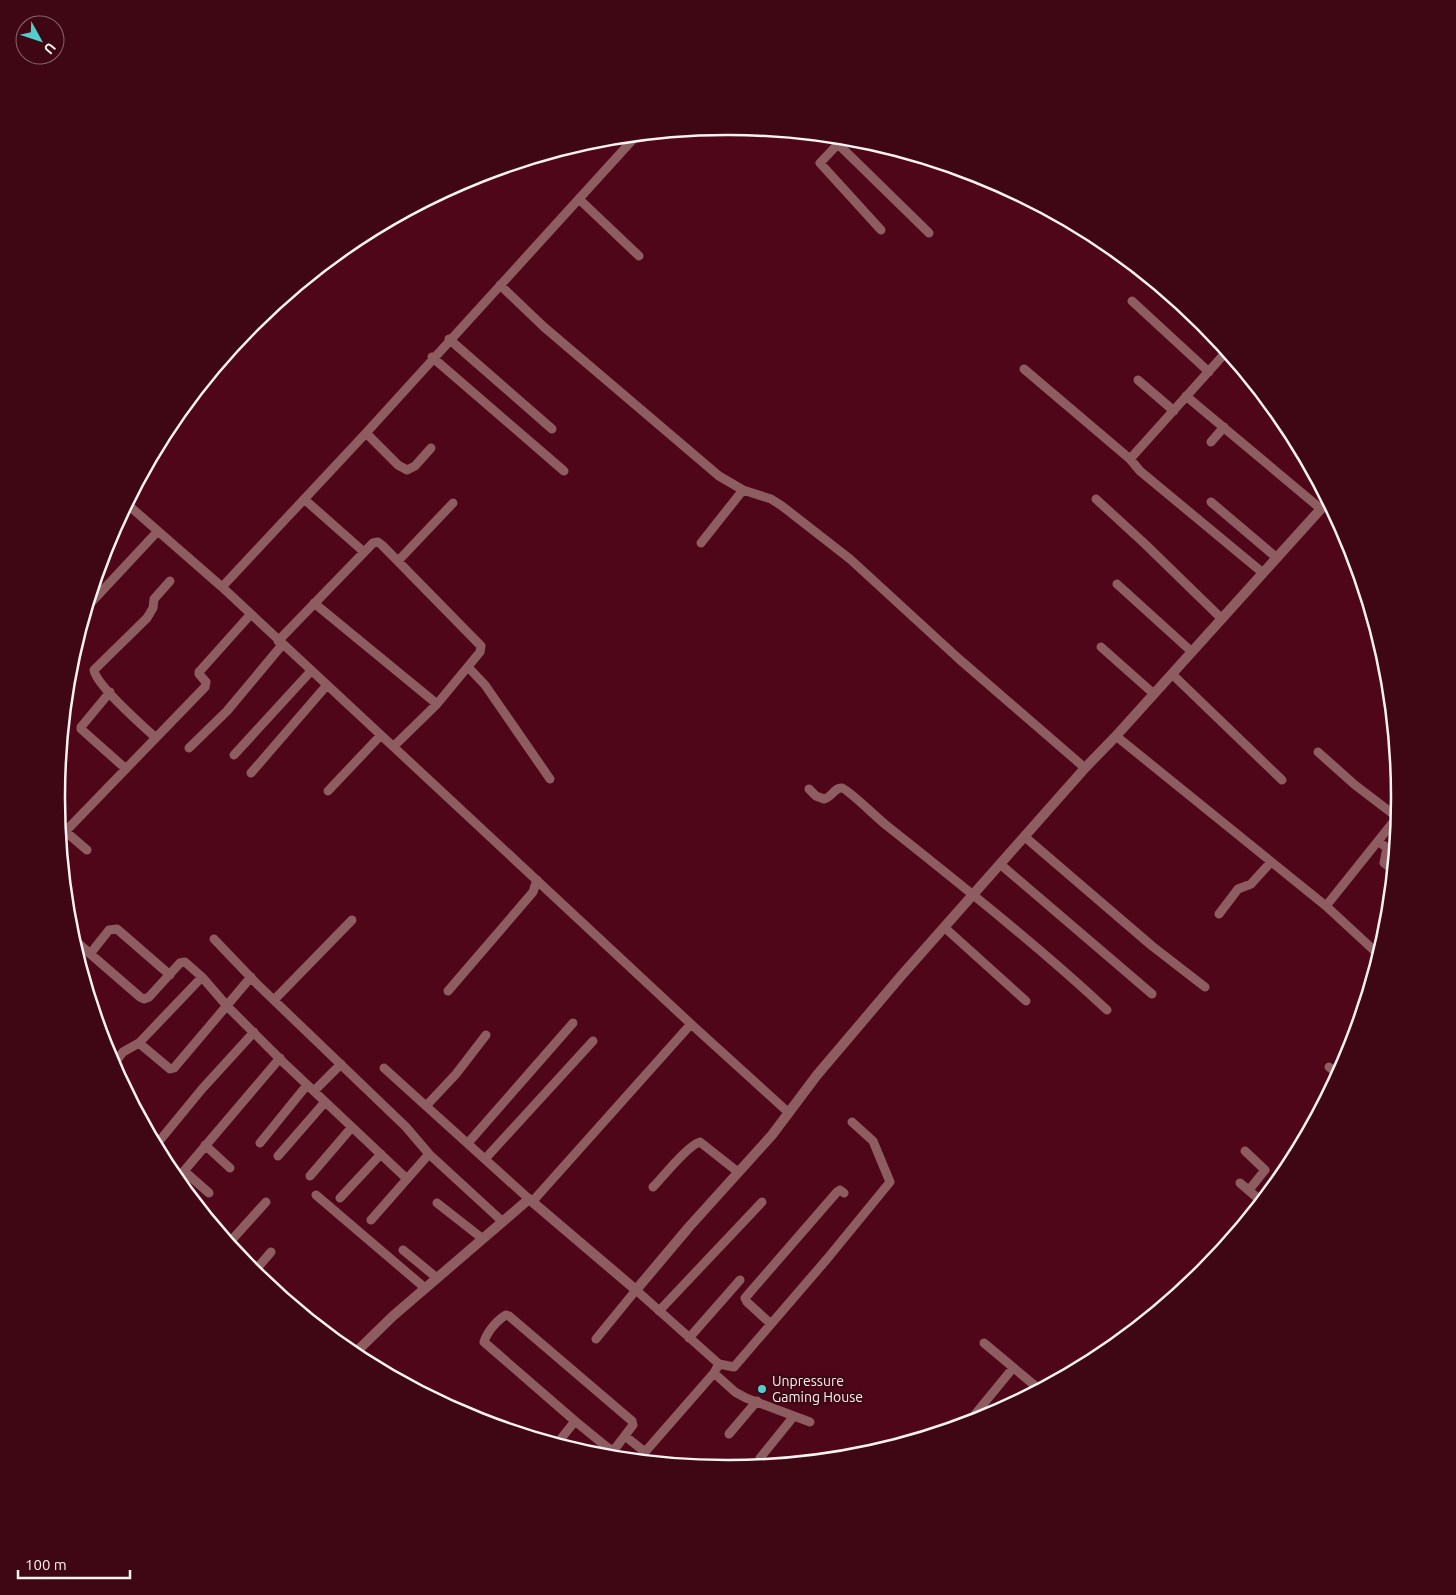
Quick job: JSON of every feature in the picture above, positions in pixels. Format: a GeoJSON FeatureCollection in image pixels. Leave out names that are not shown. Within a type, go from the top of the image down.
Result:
{"type":"FeatureCollection","features":[{"type":"Feature","properties":{"kind":"street"},"geometry":{"type":"LineString","coordinates":[[222,587],[631,142]]}},
{"type":"Feature","properties":{"kind":"street"},"geometry":{"type":"LineString","coordinates":[[839,144],[820,163],[881,230]]}},
{"type":"Feature","properties":{"kind":"street"},"geometry":{"type":"LineString","coordinates":[[846,145],[929,233]]}},
{"type":"Feature","properties":{"kind":"street"},"geometry":{"type":"LineString","coordinates":[[579,199],[639,256]]}},
{"type":"Feature","properties":{"kind":"street"},"geometry":{"type":"LineString","coordinates":[[500,285],[544,327],[719,476],[743,490],[771,499],[782,506],[853,562],[959,659],[1085,768]]}},
{"type":"Feature","properties":{"kind":"street"},"geometry":{"type":"LineString","coordinates":[[1132,301],[1209,372]]}},
{"type":"Feature","properties":{"kind":"street"},"geometry":{"type":"LineString","coordinates":[[450,339],[552,429]]}},
{"type":"Feature","properties":{"kind":"street"},"geometry":{"type":"LineString","coordinates":[[1130,459],[1222,356]]}},
{"type":"Feature","properties":{"kind":"street"},"geometry":{"type":"LineString","coordinates":[[432,357],[564,470]]}},
{"type":"Feature","properties":{"kind":"street"},"geometry":{"type":"LineString","coordinates":[[1024,370],[1130,459],[1140,471],[1263,574]]}},
{"type":"Feature","properties":{"kind":"street"},"geometry":{"type":"LineString","coordinates":[[1138,380],[1174,411]]}},
{"type":"Feature","properties":{"kind":"street"},"geometry":{"type":"LineString","coordinates":[[1186,396],[1323,504]]}},
{"type":"Feature","properties":{"kind":"street"},"geometry":{"type":"LineString","coordinates":[[1211,442],[1224,427]]}},
{"type":"Feature","properties":{"kind":"street"},"geometry":{"type":"LineString","coordinates":[[366,432],[398,465],[407,470],[415,466],[431,448]]}},
{"type":"Feature","properties":{"kind":"street"},"geometry":{"type":"LineString","coordinates":[[701,543],[743,490]]}},
{"type":"Feature","properties":{"kind":"street"},"geometry":{"type":"LineString","coordinates":[[304,499],[364,552]]}},
{"type":"Feature","properties":{"kind":"street"},"geometry":{"type":"LineString","coordinates":[[1096,499],[1222,619]]}},
{"type":"Feature","properties":{"kind":"street"},"geometry":{"type":"LineString","coordinates":[[398,561],[453,502]]}},
{"type":"Feature","properties":{"kind":"street"},"geometry":{"type":"LineString","coordinates":[[1211,502],[1277,558]]}},
{"type":"Feature","properties":{"kind":"street"},"geometry":{"type":"LineString","coordinates":[[596,1339],[636,1290],[772,1135],[861,1022],[1085,768],[1324,505]]}},
{"type":"Feature","properties":{"kind":"street"},"geometry":{"type":"LineString","coordinates":[[131,508],[222,587],[280,643],[394,746],[691,1024],[789,1113]]}},
{"type":"Feature","properties":{"kind":"street"},"geometry":{"type":"LineString","coordinates":[[96,597],[157,532]]}},
{"type":"Feature","properties":{"kind":"street"},"geometry":{"type":"LineString","coordinates":[[188,748],[226,712],[314,603],[373,543],[378,542],[480,644],[480,652],[437,704],[394,746]]}},
{"type":"Feature","properties":{"kind":"street"},"geometry":{"type":"LineString","coordinates":[[156,738],[110,692],[94,674],[94,670],[147,618],[154,599],[170,581]]}},
{"type":"Feature","properties":{"kind":"street"},"geometry":{"type":"LineString","coordinates":[[1117,584],[1192,652]]}},
{"type":"Feature","properties":{"kind":"street"},"geometry":{"type":"LineString","coordinates":[[314,603],[437,704]]}},
{"type":"Feature","properties":{"kind":"street"},"geometry":{"type":"LineString","coordinates":[[66,828],[126,769],[206,685],[199,672],[250,615]]}},
{"type":"Feature","properties":{"kind":"street"},"geometry":{"type":"LineString","coordinates":[[1101,647],[1154,694]]}},
{"type":"Feature","properties":{"kind":"street"},"geometry":{"type":"LineString","coordinates":[[468,667],[485,685],[550,779]]}},
{"type":"Feature","properties":{"kind":"street"},"geometry":{"type":"LineString","coordinates":[[234,755],[312,671]]}},
{"type":"Feature","properties":{"kind":"street"},"geometry":{"type":"LineString","coordinates":[[1172,674],[1282,780]]}},
{"type":"Feature","properties":{"kind":"street"},"geometry":{"type":"LineString","coordinates":[[251,773],[327,685]]}},
{"type":"Feature","properties":{"kind":"street"},"geometry":{"type":"LineString","coordinates":[[110,692],[80,727],[126,769]]}},
{"type":"Feature","properties":{"kind":"street"},"geometry":{"type":"LineString","coordinates":[[328,791],[381,735]]}},
{"type":"Feature","properties":{"kind":"street"},"geometry":{"type":"LineString","coordinates":[[1116,736],[1326,906],[1373,949]]}},
{"type":"Feature","properties":{"kind":"street"},"geometry":{"type":"LineString","coordinates":[[1318,752],[1356,785],[1391,811]]}},
{"type":"Feature","properties":{"kind":"street"},"geometry":{"type":"LineString","coordinates":[[809,789],[816,796],[824,799],[827,799],[837,789],[846,790],[870,812],[1020,932],[1107,1010]]}},
{"type":"Feature","properties":{"kind":"street"},"geometry":{"type":"LineString","coordinates":[[1326,906],[1390,826]]}},
{"type":"Feature","properties":{"kind":"street"},"geometry":{"type":"LineString","coordinates":[[66,835],[87,850]]}},
{"type":"Feature","properties":{"kind":"street"},"geometry":{"type":"LineString","coordinates":[[1025,837],[1152,946],[1205,987]]}},
{"type":"Feature","properties":{"kind":"street"},"geometry":{"type":"LineString","coordinates":[[1378,841],[1387,848],[1384,862],[1387,865]]}},
{"type":"Feature","properties":{"kind":"street"},"geometry":{"type":"LineString","coordinates":[[1218,914],[1238,889],[1251,884],[1271,862]]}},
{"type":"Feature","properties":{"kind":"street"},"geometry":{"type":"LineString","coordinates":[[1000,864],[1152,994]]}},
{"type":"Feature","properties":{"kind":"street"},"geometry":{"type":"LineString","coordinates":[[448,991],[534,892],[537,880]]}},
{"type":"Feature","properties":{"kind":"street"},"geometry":{"type":"LineString","coordinates":[[274,1000],[352,920]]}},
{"type":"Feature","properties":{"kind":"street"},"geometry":{"type":"LineString","coordinates":[[944,927],[1026,1001]]}},
{"type":"Feature","properties":{"kind":"street"},"geometry":{"type":"LineString","coordinates":[[90,954],[109,930],[117,929],[170,975]]}},
{"type":"Feature","properties":{"kind":"street"},"geometry":{"type":"LineString","coordinates":[[214,939],[274,1000],[406,1127],[429,1154],[503,1222]]}},
{"type":"Feature","properties":{"kind":"street"},"geometry":{"type":"LineString","coordinates":[[83,948],[144,999],[149,997],[182,962],[187,964],[202,977],[227,1006],[407,1180]]}},
{"type":"Feature","properties":{"kind":"street"},"geometry":{"type":"LineString","coordinates":[[118,1058],[123,1052],[139,1043],[202,977]]}},
{"type":"Feature","properties":{"kind":"street"},"geometry":{"type":"LineString","coordinates":[[139,1043],[170,1069],[173,1069],[251,977]]}},
{"type":"Feature","properties":{"kind":"street"},"geometry":{"type":"LineString","coordinates":[[468,1143],[573,1023]]}},
{"type":"Feature","properties":{"kind":"street"},"geometry":{"type":"LineString","coordinates":[[360,1349],[425,1288],[503,1222],[531,1201],[691,1024]]}},
{"type":"Feature","properties":{"kind":"street"},"geometry":{"type":"LineString","coordinates":[[161,1140],[202,1089],[254,1032]]}},
{"type":"Feature","properties":{"kind":"street"},"geometry":{"type":"LineString","coordinates":[[426,1106],[456,1074],[486,1035]]}},
{"type":"Feature","properties":{"kind":"street"},"geometry":{"type":"LineString","coordinates":[[485,1159],[593,1041]]}},
{"type":"Feature","properties":{"kind":"street"},"geometry":{"type":"LineString","coordinates":[[209,1193],[184,1171],[280,1058]]}},
{"type":"Feature","properties":{"kind":"street"},"geometry":{"type":"LineString","coordinates":[[260,1143],[311,1088],[341,1064]]}},
{"type":"Feature","properties":{"kind":"street"},"geometry":{"type":"LineString","coordinates":[[1329,1067],[1333,1070]]}},
{"type":"Feature","properties":{"kind":"street"},"geometry":{"type":"LineString","coordinates":[[384,1068],[531,1201],[636,1290],[719,1364],[734,1367],[890,1182],[872,1141],[852,1122]]}},
{"type":"Feature","properties":{"kind":"street"},"geometry":{"type":"LineString","coordinates":[[278,1156],[325,1102]]}},
{"type":"Feature","properties":{"kind":"street"},"geometry":{"type":"LineString","coordinates":[[310,1176],[352,1127]]}},
{"type":"Feature","properties":{"kind":"street"},"geometry":{"type":"LineString","coordinates":[[653,1187],[689,1150],[700,1142],[738,1172]]}},
{"type":"Feature","properties":{"kind":"street"},"geometry":{"type":"LineString","coordinates":[[205,1145],[230,1168]]}},
{"type":"Feature","properties":{"kind":"street"},"geometry":{"type":"LineString","coordinates":[[1245,1151],[1265,1170],[1249,1190]]}},
{"type":"Feature","properties":{"kind":"street"},"geometry":{"type":"LineString","coordinates":[[340,1198],[380,1154]]}},
{"type":"Feature","properties":{"kind":"street"},"geometry":{"type":"LineString","coordinates":[[371,1220],[429,1154]]}},
{"type":"Feature","properties":{"kind":"street"},"geometry":{"type":"LineString","coordinates":[[1240,1183],[1257,1197]]}},
{"type":"Feature","properties":{"kind":"street"},"geometry":{"type":"LineString","coordinates":[[771,1324],[745,1298],[837,1192],[840,1190],[844,1193]]}},
{"type":"Feature","properties":{"kind":"street"},"geometry":{"type":"LineString","coordinates":[[316,1195],[425,1288]]}},
{"type":"Feature","properties":{"kind":"street"},"geometry":{"type":"LineString","coordinates":[[233,1238],[266,1202]]}},
{"type":"Feature","properties":{"kind":"street"},"geometry":{"type":"LineString","coordinates":[[659,1311],[762,1202]]}},
{"type":"Feature","properties":{"kind":"street"},"geometry":{"type":"LineString","coordinates":[[436,1203],[483,1239]]}},
{"type":"Feature","properties":{"kind":"street"},"geometry":{"type":"LineString","coordinates":[[403,1250],[437,1278]]}},
{"type":"Feature","properties":{"kind":"street"},"geometry":{"type":"LineString","coordinates":[[259,1266],[271,1252]]}},
{"type":"Feature","properties":{"kind":"street"},"geometry":{"type":"LineString","coordinates":[[689,1338],[740,1280]]}},
{"type":"Feature","properties":{"kind":"street"},"geometry":{"type":"LineString","coordinates":[[502,1316],[509,1316],[632,1421],[633,1425],[625,1436],[614,1450],[611,1450],[574,1421],[484,1342],[486,1335],[502,1316]]}},
{"type":"Feature","properties":{"kind":"street"},"geometry":{"type":"LineString","coordinates":[[984,1343],[1033,1386]]}},
{"type":"Feature","properties":{"kind":"street"},"geometry":{"type":"LineString","coordinates":[[642,1455],[719,1364]]}},
{"type":"Feature","properties":{"kind":"street"},"geometry":{"type":"LineString","coordinates":[[977,1412],[1013,1368]]}},
{"type":"Feature","properties":{"kind":"street"},"geometry":{"type":"LineString","coordinates":[[714,1372],[742,1396],[810,1422]]}},
{"type":"Feature","properties":{"kind":"street"},"geometry":{"type":"LineString","coordinates":[[729,1434],[757,1401]]}},
{"type":"Feature","properties":{"kind":"street"},"geometry":{"type":"LineString","coordinates":[[760,1458],[794,1416]]}},
{"type":"Feature","properties":{"kind":"street"},"geometry":{"type":"LineString","coordinates":[[561,1439],[574,1421]]}},
{"type":"Feature","properties":{"kind":"street"},"geometry":{"type":"LineString","coordinates":[[625,1436],[645,1452]]}},
{"type":"Feature","properties":{"kind":"place","name":"Unpressure Gaming House"},"geometry":{"type":"Point","coordinates":[762,1389]}}]}
